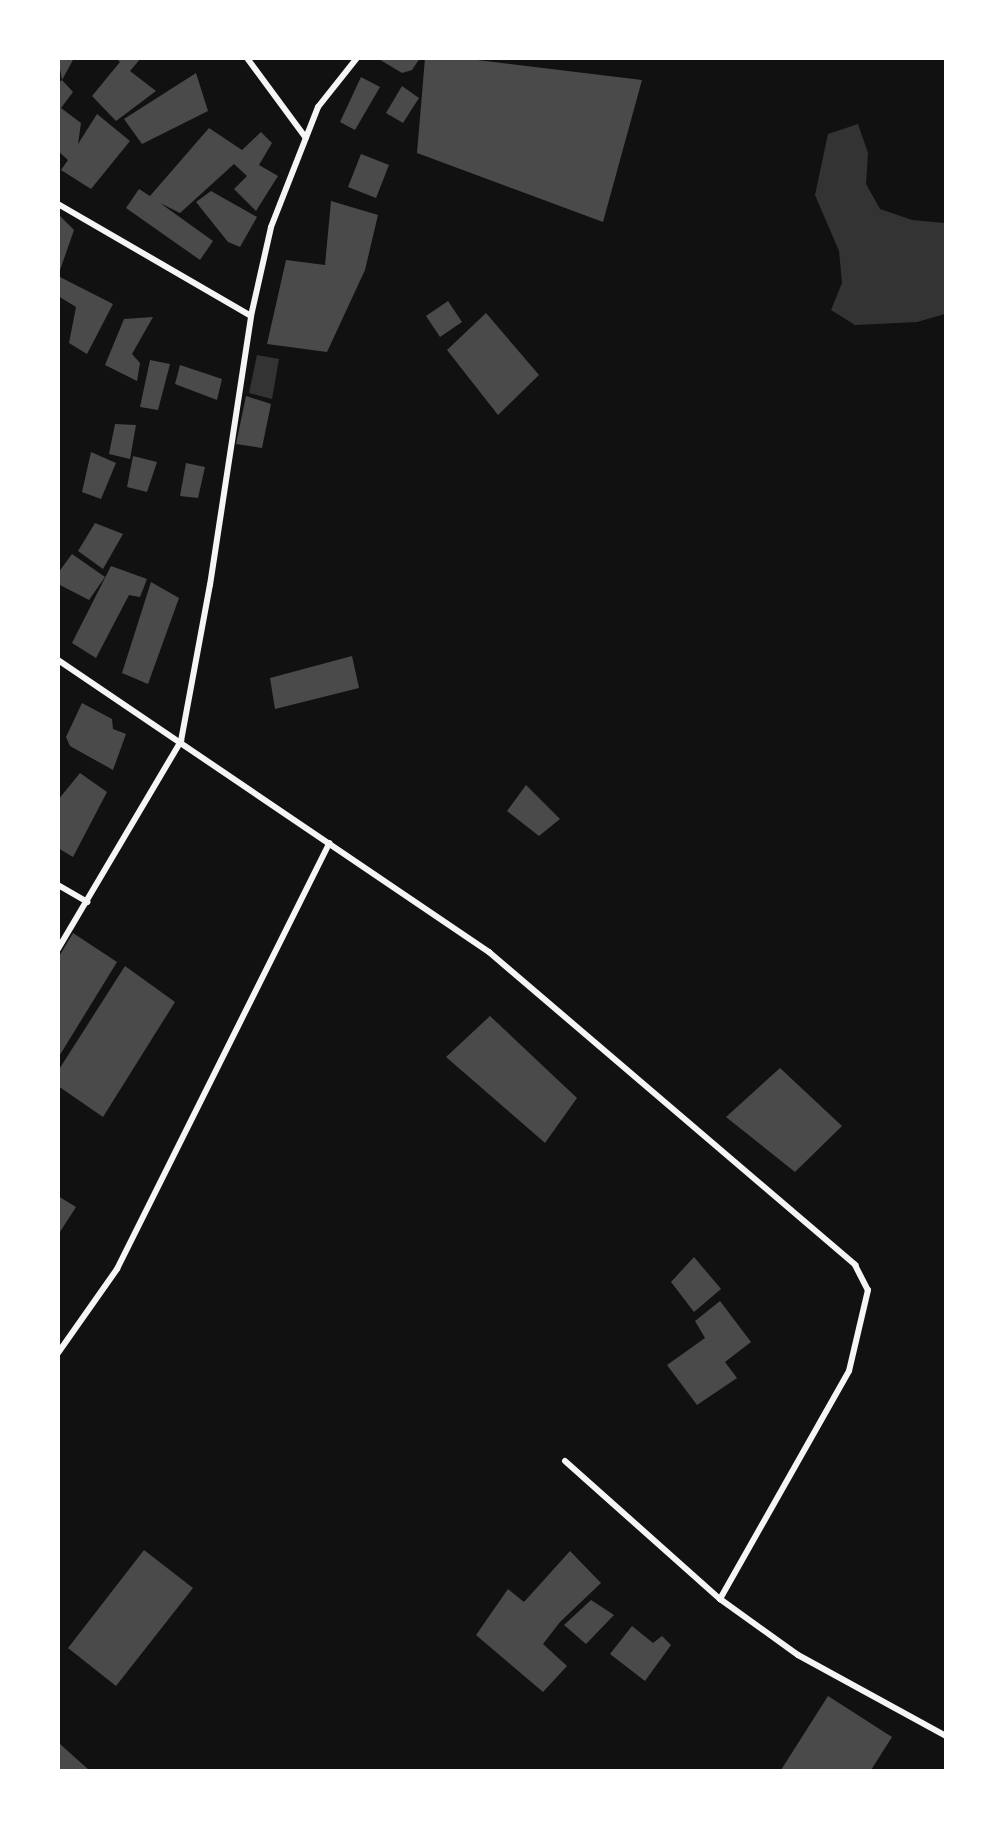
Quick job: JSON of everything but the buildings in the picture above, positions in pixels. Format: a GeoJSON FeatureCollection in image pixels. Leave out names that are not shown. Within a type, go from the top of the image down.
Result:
{"type":"FeatureCollection","features":[{"type":"Feature","properties":{"kind":"street"},"geometry":{"type":"LineString","coordinates":[[247,58],[306,138]]}},
{"type":"Feature","properties":{"kind":"street"},"geometry":{"type":"LineString","coordinates":[[58,949],[181,741],[210,585],[251,316],[271,227],[318,107],[357,58]]}},
{"type":"Feature","properties":{"kind":"street"},"geometry":{"type":"LineString","coordinates":[[58,204],[251,316]]}},
{"type":"Feature","properties":{"kind":"street"},"geometry":{"type":"LineString","coordinates":[[58,660],[181,741],[489,952],[855,1265],[868,1290],[849,1371],[720,1599]]}},
{"type":"Feature","properties":{"kind":"street"},"geometry":{"type":"LineString","coordinates":[[58,1353],[117,1269],[329,843]]}},
{"type":"Feature","properties":{"kind":"street"},"geometry":{"type":"LineString","coordinates":[[58,885],[87,902]]}},
{"type":"Feature","properties":{"kind":"street"},"geometry":{"type":"LineString","coordinates":[[565,1461],[720,1599],[798,1654],[945,1736]]}},
{"type":"Feature","properties":{"kind":"shaded area"},"geometry":{"type":"Polygon","coordinates":[[[858,124],[868,153],[866,184],[880,209],[912,220],[945,223],[945,314],[917,322],[855,325],[831,310],[842,283],[839,251],[815,195],[828,134],[858,124]]]}},
{"type":"Feature","properties":{"kind":"shaded area"},"geometry":{"type":"Polygon","coordinates":[[[257,355],[279,359],[272,399],[249,393],[257,355]]]}}]}
